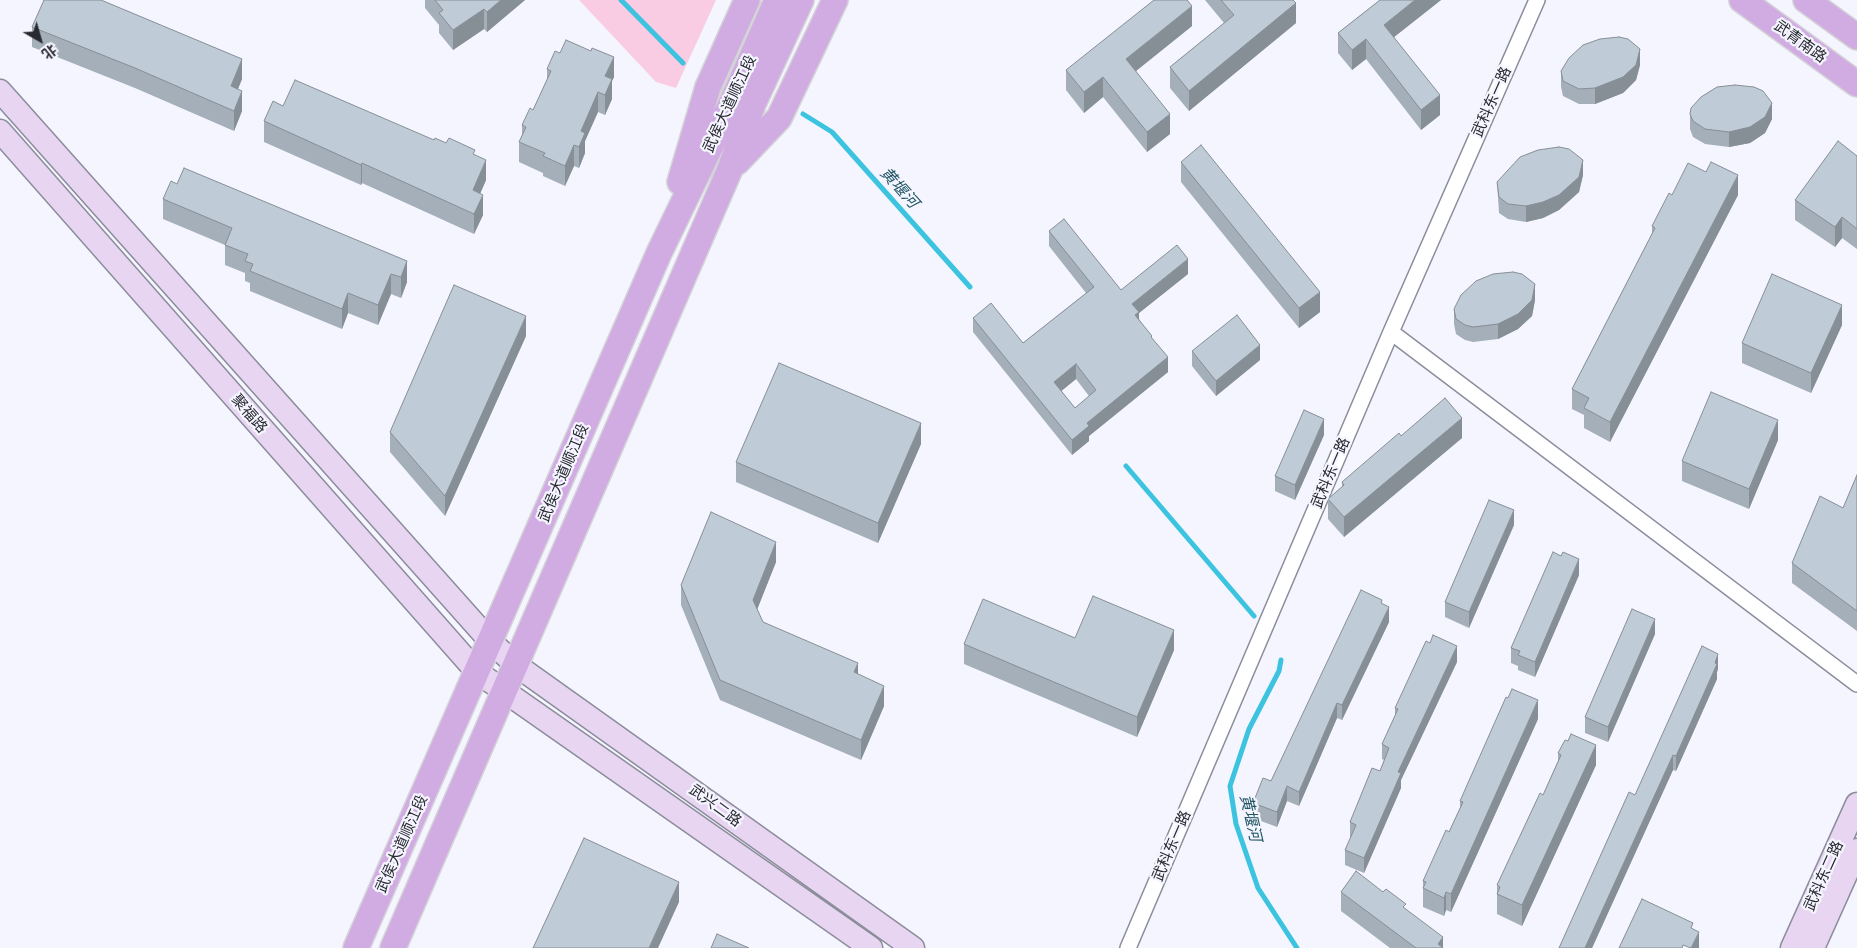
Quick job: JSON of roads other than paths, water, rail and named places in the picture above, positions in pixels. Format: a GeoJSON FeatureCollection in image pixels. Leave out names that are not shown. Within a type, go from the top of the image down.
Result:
{"type":"FeatureCollection","features":[{"type":"Feature","properties":{"kind":"main road"},"geometry":{"type":"LineString","coordinates":[[659,253],[708,87],[747,0]]}},
{"type":"Feature","properties":{"kind":"main road","name":"武侯大道顺江段"},"geometry":{"type":"LineString","coordinates":[[356,948],[659,253],[777,0]]}},
{"type":"Feature","properties":{"kind":"main road","name":"武侯大道顺江段"},"geometry":{"type":"LineString","coordinates":[[393,948],[730,169],[753,104],[801,0]]}},
{"type":"Feature","properties":{"kind":"main road"},"geometry":{"type":"LineString","coordinates":[[730,169],[779,118],[835,0]]}},
{"type":"Feature","properties":{"kind":"main road","name":"武青南路"},"geometry":{"type":"LineString","coordinates":[[1742,0],[1857,84]]}},
{"type":"Feature","properties":{"kind":"main road"},"geometry":{"type":"LineString","coordinates":[[1806,0],[1857,37]]}},
{"type":"Feature","properties":{"kind":"main road"},"geometry":{"type":"LineString","coordinates":[[399,850],[431,860]]}},
{"type":"Feature","properties":{"kind":"street","name":"武科东一路"},"geometry":{"type":"LineString","coordinates":[[1128,948],[1391,332],[1537,0]]}},
{"type":"Feature","properties":{"kind":"street","name":"武兴二路"},"geometry":{"type":"LineString","coordinates":[[0,92],[491,642],[516,665],[914,948]]}},
{"type":"Feature","properties":{"kind":"street","name":"聚福路"},"geometry":{"type":"LineString","coordinates":[[0,131],[477,672],[871,948]]}},
{"type":"Feature","properties":{"kind":"street"},"geometry":{"type":"LineString","coordinates":[[1391,332],[1857,684]]}},
{"type":"Feature","properties":{"kind":"street","name":"武科东二路"},"geometry":{"type":"LineString","coordinates":[[1792,948],[1857,804]]}},
{"type":"Feature","properties":{"kind":"street","name":"武科东二路"},"geometry":{"type":"LineString","coordinates":[[1813,948],[1857,850]]}},
{"type":"Feature","properties":{"kind":"waterway","name":"黄堰河"},"geometry":{"type":"LineString","coordinates":[[621,0],[683,63]]}},
{"type":"Feature","properties":{"kind":"waterway","name":"黄堰河"},"geometry":{"type":"LineString","coordinates":[[803,114],[832,132],[970,287]]}},
{"type":"Feature","properties":{"kind":"waterway","name":"黄堰河"},"geometry":{"type":"LineString","coordinates":[[1126,466],[1254,616]]}},
{"type":"Feature","properties":{"kind":"waterway","name":"黄堰河"},"geometry":{"type":"LineString","coordinates":[[1281,660],[1279,671],[1249,729],[1230,786],[1236,824],[1258,888],[1297,948]]}}]}
